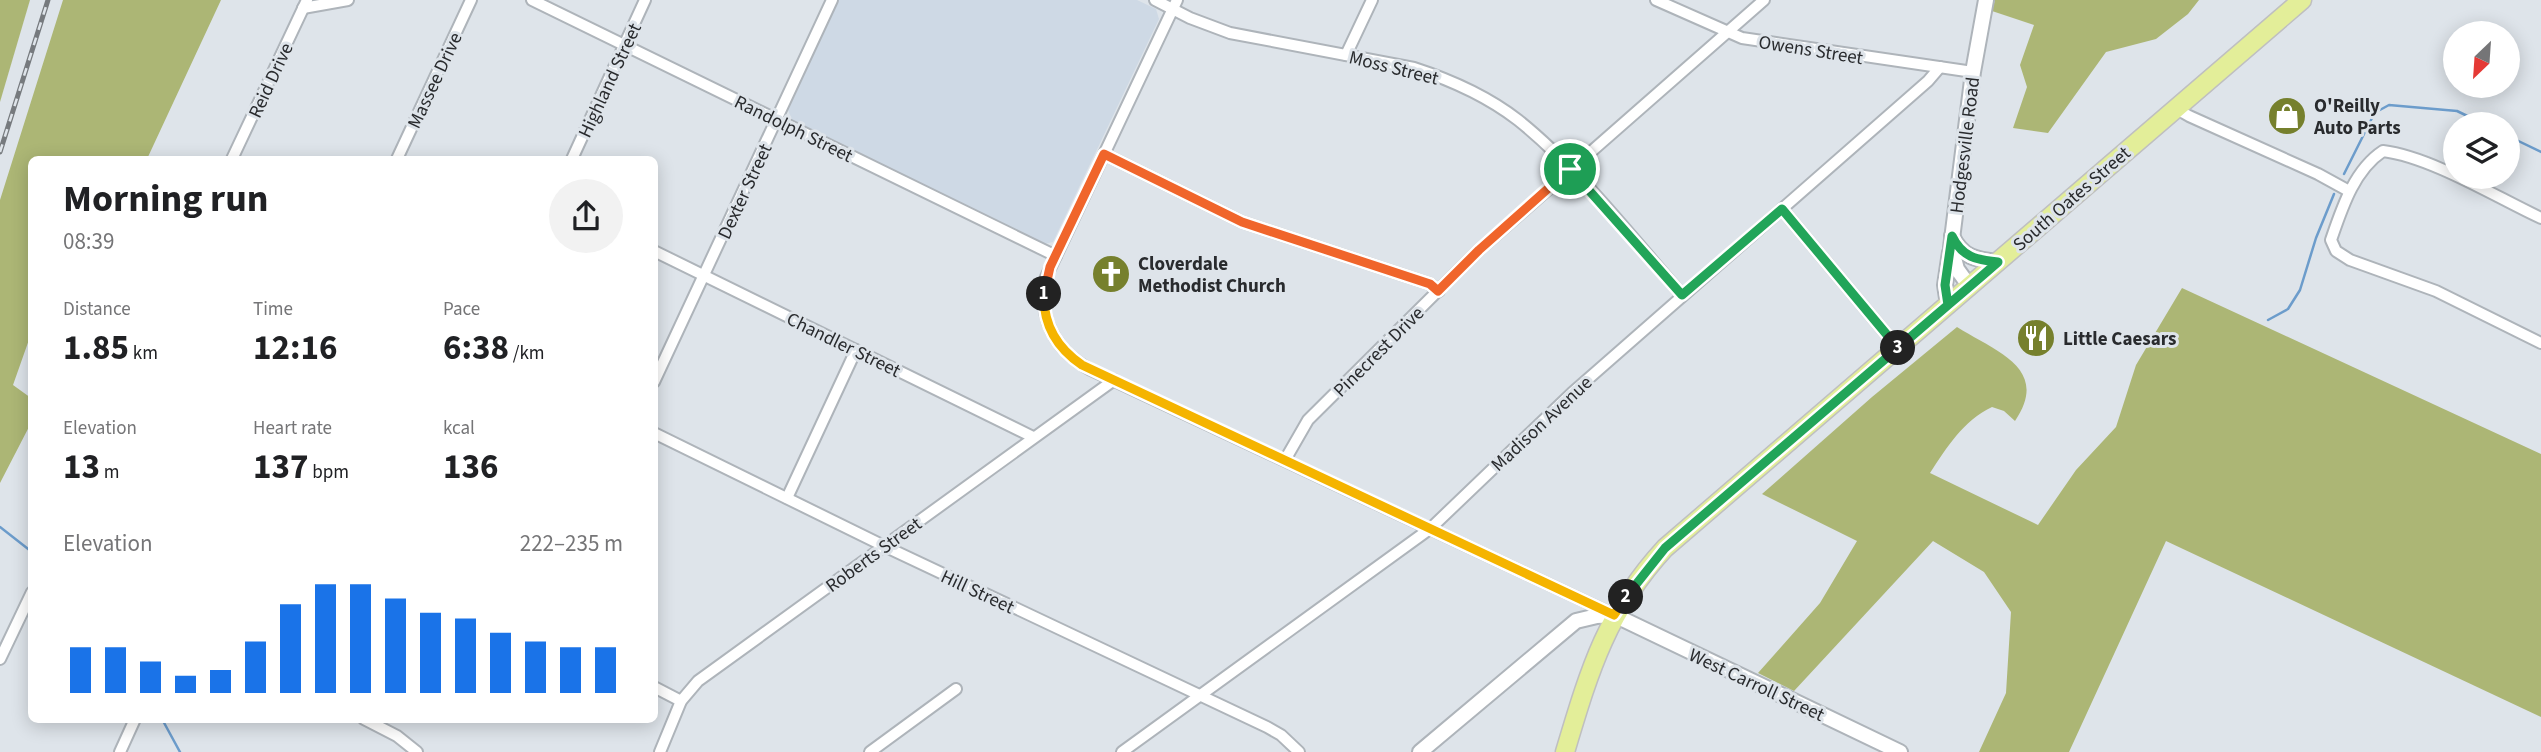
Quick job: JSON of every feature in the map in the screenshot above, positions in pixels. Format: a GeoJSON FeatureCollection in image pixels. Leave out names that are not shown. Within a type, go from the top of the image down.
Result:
{"type":"FeatureCollection","features":[{"type":"Feature","properties":{"kind":"main road","name":"South Oates Street"},"geometry":{"type":"LineString","coordinates":[[1566,752],[1592,665],[1614,615],[1634,584],[1665,548],[2302,0]]}},
{"type":"Feature","properties":{"kind":"street"},"geometry":{"type":"LineString","coordinates":[[305,4],[348,0]]}},
{"type":"Feature","properties":{"kind":"street","name":"Massee Drive"},"geometry":{"type":"LineString","coordinates":[[398,156],[471,0]]}},
{"type":"Feature","properties":{"kind":"street","name":"Randolph Street"},"geometry":{"type":"LineString","coordinates":[[532,0],[1056,256]]}},
{"type":"Feature","properties":{"kind":"street","name":"Highland Street"},"geometry":{"type":"LineString","coordinates":[[573,156],[645,0]]}},
{"type":"Feature","properties":{"kind":"street","name":"Dexter Street"},"geometry":{"type":"LineString","coordinates":[[658,374],[832,0]]}},
{"type":"Feature","properties":{"kind":"street","name":"Moss Street"},"geometry":{"type":"LineString","coordinates":[[1155,0],[1175,4],[1190,18],[1230,33],[1414,68],[1482,97],[1517,119],[1570,169],[1682,295]]}},
{"type":"Feature","properties":{"kind":"street"},"geometry":{"type":"LineString","coordinates":[[1346,55],[1372,0]]}},
{"type":"Feature","properties":{"kind":"street","name":"Owens Street"},"geometry":{"type":"LineString","coordinates":[[1656,0],[1726,33],[1763,42],[1973,72]]}},
{"type":"Feature","properties":{"kind":"street","name":"Pinecrest Drive"},"geometry":{"type":"LineString","coordinates":[[1285,460],[1308,420],[1479,250],[1763,0]]}},
{"type":"Feature","properties":{"kind":"street","name":"Hodgesville Road"},"geometry":{"type":"LineString","coordinates":[[1970,287],[1956,269],[1952,242],[1973,72],[1986,0]]}},
{"type":"Feature","properties":{"kind":"street","name":"Reid Drive"},"geometry":{"type":"LineString","coordinates":[[233,156],[305,4]]}},
{"type":"Feature","properties":{"kind":"street"},"geometry":{"type":"LineString","coordinates":[[1175,4],[1056,256],[1044,287],[1044,309],[1049,329],[1060,346],[1074,360],[1114,380],[1614,615]]}},
{"type":"Feature","properties":{"kind":"street","name":"Madison Avenue"},"geometry":{"type":"LineString","coordinates":[[1122,752],[1431,528],[1527,435],[1682,295],[1928,81],[1940,67]]}},
{"type":"Feature","properties":{"kind":"street"},"geometry":{"type":"LineString","coordinates":[[2175,108],[2349,191]]}},
{"type":"Feature","properties":{"kind":"street"},"geometry":{"type":"LineString","coordinates":[[2541,218],[2432,165],[2384,151],[2373,158],[2349,191],[2331,240],[2336,251],[2350,260],[2435,291],[2541,342]]}},
{"type":"Feature","properties":{"kind":"street"},"geometry":{"type":"LineString","coordinates":[[1104,154],[1242,222],[1430,284],[1438,291]]}},
{"type":"Feature","properties":{"kind":"street"},"geometry":{"type":"LineString","coordinates":[[1782,209],[1898,348]]}},
{"type":"Feature","properties":{"kind":"street"},"geometry":{"type":"LineString","coordinates":[[1952,242],[1963,253],[1982,261],[1998,262]]}},
{"type":"Feature","properties":{"kind":"street"},"geometry":{"type":"LineString","coordinates":[[1948,305],[1945,285],[1952,242]]}},
{"type":"Feature","properties":{"kind":"street","name":"Chandler Street"},"geometry":{"type":"LineString","coordinates":[[658,253],[1033,437]]}},
{"type":"Feature","properties":{"kind":"street"},"geometry":{"type":"LineString","coordinates":[[787,498],[856,350]]}},
{"type":"Feature","properties":{"kind":"street","name":"Roberts Street"},"geometry":{"type":"LineString","coordinates":[[660,752],[681,701],[698,681],[1114,380]]}},
{"type":"Feature","properties":{"kind":"street","name":"Hill Street"},"geometry":{"type":"LineString","coordinates":[[658,435],[884,546],[1274,731],[1299,752]]}},
{"type":"Feature","properties":{"kind":"street"},"geometry":{"type":"LineString","coordinates":[[0,659],[28,600]]}},
{"type":"Feature","properties":{"kind":"street"},"geometry":{"type":"LineString","coordinates":[[1419,752],[1576,621],[1614,615]]}},
{"type":"Feature","properties":{"kind":"street","name":"West Carroll Street"},"geometry":{"type":"LineString","coordinates":[[1614,615],[1900,752]]}},
{"type":"Feature","properties":{"kind":"street"},"geometry":{"type":"LineString","coordinates":[[658,689],[681,701]]}},
{"type":"Feature","properties":{"kind":"street"},"geometry":{"type":"LineString","coordinates":[[870,752],[956,689]]}},
{"type":"Feature","properties":{"kind":"street"},"geometry":{"type":"LineString","coordinates":[[120,752],[133,723]]}},
{"type":"Feature","properties":{"kind":"street"},"geometry":{"type":"LineString","coordinates":[[372,723],[397,736],[417,752]]}},
{"type":"Feature","properties":{"kind":"shaded area"},"geometry":{"type":"Polygon","coordinates":[[[839,0],[1137,0],[1156,9],[1159,19],[1053,242],[1044,244],[792,120],[788,110],[839,0]]]}},
{"type":"Feature","properties":{"kind":"green space"},"geometry":{"type":"Polygon","coordinates":[[[0,0],[30,0],[0,102],[0,0]]]}},
{"type":"Feature","properties":{"kind":"green space"},"geometry":{"type":"Polygon","coordinates":[[[63,0],[221,0],[148,156],[28,156],[28,342],[13,385],[28,396],[28,429],[0,483],[0,200],[63,0]]]}},
{"type":"Feature","properties":{"kind":"green space"},"geometry":{"type":"Polygon","coordinates":[[[1995,0],[2199,0],[2188,14],[2156,39],[2106,52],[2048,133],[2013,128],[2027,87],[2020,65],[2034,25],[1992,11],[1995,0]]]}},
{"type":"Feature","properties":{"kind":"green space"},"geometry":{"type":"Polygon","coordinates":[[[2182,288],[2541,454],[2541,717],[2166,541],[2069,752],[1979,752],[2006,693],[2011,612],[1984,572],[1933,541],[1794,691],[1758,673],[1820,603],[1857,541],[1762,494],[1872,397],[1957,327],[2014,363],[2022,374],[2026,387],[2024,403],[2015,421],[2004,411],[1992,407],[1972,420],[1956,435],[1930,473],[2038,525],[2076,470],[2116,427],[2136,365],[2182,288]]]}},
{"type":"Feature","properties":{"kind":"waterway"},"geometry":{"type":"LineString","coordinates":[[2344,174],[2372,118],[2389,105],[2459,112]]}},
{"type":"Feature","properties":{"kind":"waterway"},"geometry":{"type":"LineString","coordinates":[[2520,142],[2541,152]]}},
{"type":"Feature","properties":{"kind":"waterway"},"geometry":{"type":"LineString","coordinates":[[2268,320],[2288,309],[2300,290],[2316,238],[2334,194]]}},
{"type":"Feature","properties":{"kind":"waterway"},"geometry":{"type":"LineString","coordinates":[[0,527],[28,549]]}},
{"type":"Feature","properties":{"kind":"waterway"},"geometry":{"type":"LineString","coordinates":[[164,723],[180,752]]}},
{"type":"Feature","properties":{"kind":"railway"},"geometry":{"type":"LineString","coordinates":[[0,152],[48,0]]}},
{"type":"Feature","properties":{"kind":"place","name":"O'Reilly Auto Parts"},"geometry":{"type":"Point","coordinates":[2287,116]}},
{"type":"Feature","properties":{"kind":"place","name":"Cloverdale Methodist Church"},"geometry":{"type":"Point","coordinates":[1111,274]}},
{"type":"Feature","properties":{"kind":"place","name":"Little Caesars"},"geometry":{"type":"Point","coordinates":[2036,338]}},
{"type":"Feature","properties":{"kind":"route"},"geometry":{"type":"LineString","coordinates":[[1570,169],[1479,250],[1438,291],[1430,284],[1263,231],[1104,154],[1046,277],[1043,298],[1046,319],[1060,346],[1082,365],[1614,615],[1634,584],[1665,548],[1702,515],[1898,348],[1917,331],[1948,305],[1998,262],[1971,258],[1963,253],[1952,236],[1945,285],[1948,305],[1898,348],[1782,209],[1682,295],[1570,169]]}}]}
